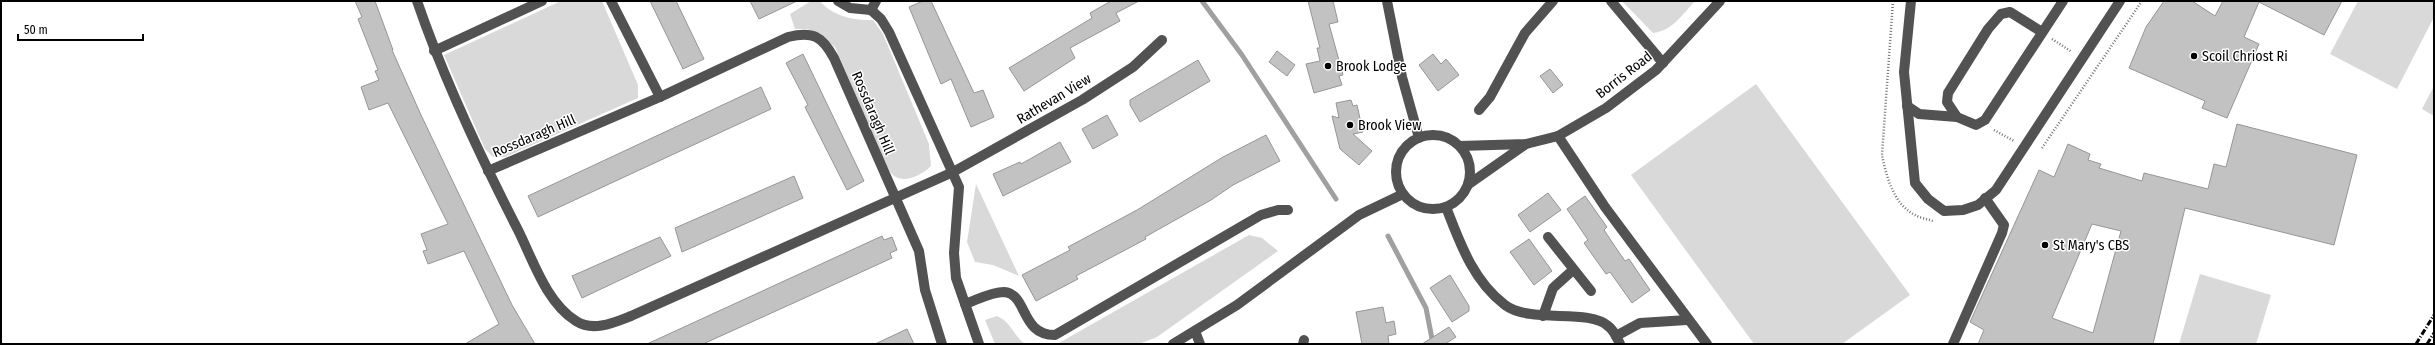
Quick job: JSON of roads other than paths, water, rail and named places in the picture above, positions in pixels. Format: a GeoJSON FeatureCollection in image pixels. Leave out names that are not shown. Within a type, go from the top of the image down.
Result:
{"type":"FeatureCollection","features":[{"type":"Feature","properties":{"kind":"street"},"geometry":{"type":"LineString","coordinates":[[417,1],[434,51],[488,171]]}},
{"type":"Feature","properties":{"kind":"street"},"geometry":{"type":"LineString","coordinates":[[434,51],[542,1]]}},
{"type":"Feature","properties":{"kind":"street"},"geometry":{"type":"LineString","coordinates":[[612,1],[660,97]]}},
{"type":"Feature","properties":{"kind":"street"},"geometry":{"type":"LineString","coordinates":[[838,1],[850,8],[874,6],[889,32],[953,172],[959,187],[954,253],[956,278],[979,344]]}},
{"type":"Feature","properties":{"kind":"street"},"geometry":{"type":"LineString","coordinates":[[1388,1],[1402,77],[1419,138]]}},
{"type":"Feature","properties":{"kind":"street"},"geometry":{"type":"LineString","coordinates":[[1479,110],[1490,97],[1525,33],[1553,1]]}},
{"type":"Feature","properties":{"kind":"street"},"geometry":{"type":"LineString","coordinates":[[1611,1],[1663,63]]}},
{"type":"Feature","properties":{"kind":"street","name":"Borris Road"},"geometry":{"type":"LineString","coordinates":[[1460,146],[1526,144],[1558,136],[1606,108],[1663,63],[1720,1]]}},
{"type":"Feature","properties":{"kind":"street"},"geometry":{"type":"LineString","coordinates":[[1911,1],[1904,72],[1915,182],[1928,199],[1944,211],[1963,210],[1978,205],[1996,190],[2120,1]]}},
{"type":"Feature","properties":{"kind":"street"},"geometry":{"type":"LineString","coordinates":[[1907,106],[1919,114],[1957,118],[1976,125],[1985,120],[2063,1]]}},
{"type":"Feature","properties":{"kind":"street"},"geometry":{"type":"LineString","coordinates":[[1957,118],[1947,102],[1948,93],[1988,29],[2001,14],[2010,12],[2042,32]]}},
{"type":"Feature","properties":{"kind":"street","name":"Rossdaragh Hill"},"geometry":{"type":"LineString","coordinates":[[927,183],[894,197],[630,316],[604,325],[590,326],[568,316],[552,298],[488,171],[660,97],[788,36],[801,34],[814,36],[826,43],[834,58],[894,197],[919,251],[925,290],[942,344]]}},
{"type":"Feature","properties":{"kind":"street","name":"Rathevan View"},"geometry":{"type":"LineString","coordinates":[[927,183],[953,172],[962,165],[1082,100],[1133,67],[1162,40]]}},
{"type":"Feature","properties":{"kind":"street"},"geometry":{"type":"LineString","coordinates":[[1430,135],[1443,136],[1460,146],[1470,164],[1469,184],[1459,199],[1446,207],[1436,210],[1423,209],[1414,205],[1403,194],[1396,178],[1396,165],[1402,152],[1419,138],[1430,135]]}},
{"type":"Feature","properties":{"kind":"street"},"geometry":{"type":"LineString","coordinates":[[1558,136],[1605,207],[1687,320],[1707,344]]}},
{"type":"Feature","properties":{"kind":"street","name":"Borris Road"},"geometry":{"type":"LineString","coordinates":[[1469,184],[1526,144]]}},
{"type":"Feature","properties":{"kind":"street"},"geometry":{"type":"LineString","coordinates":[[1173,344],[1237,305],[1360,215],[1403,194]]}},
{"type":"Feature","properties":{"kind":"street"},"geometry":{"type":"LineString","coordinates":[[1953,344],[2002,233],[2004,224],[1995,209],[1985,198]]}},
{"type":"Feature","properties":{"kind":"street"},"geometry":{"type":"LineString","coordinates":[[1446,207],[1474,273],[1491,293],[1506,306],[1543,316],[1597,320],[1608,326],[1618,340],[1640,323],[1687,320]]}},
{"type":"Feature","properties":{"kind":"street"},"geometry":{"type":"LineString","coordinates":[[965,304],[985,297],[1008,293],[1013,296],[1022,307],[1037,331],[1043,335],[1055,335],[1261,215],[1278,210],[1288,210]]}},
{"type":"Feature","properties":{"kind":"street"},"geometry":{"type":"LineString","coordinates":[[1548,237],[1591,291]]}},
{"type":"Feature","properties":{"kind":"street"},"geometry":{"type":"LineString","coordinates":[[1543,316],[1553,288],[1573,270]]}},
{"type":"Feature","properties":{"kind":"street"},"geometry":{"type":"LineString","coordinates":[[1195,331],[1200,344]]}},
{"type":"Feature","properties":{"kind":"waterway"},"geometry":{"type":"LineString","coordinates":[[1202,1],[1242,55],[1336,199]]}},
{"type":"Feature","properties":{"kind":"waterway"},"geometry":{"type":"LineString","coordinates":[[1388,236],[1426,308],[1433,344]]}},
{"type":"Feature","properties":{"kind":"railway"},"geometry":{"type":"LineString","coordinates":[[2416,344],[2434,315]]}},
{"type":"Feature","properties":{"kind":"railway"},"geometry":{"type":"LineString","coordinates":[[2427,344],[2434,333]]}},
{"type":"Feature","properties":{"kind":"place","name":"Scoil Chriost Ri"},"geometry":{"type":"Point","coordinates":[2194,56]}},
{"type":"Feature","properties":{"kind":"place","name":"Brook Lodge"},"geometry":{"type":"Point","coordinates":[1328,66]}},
{"type":"Feature","properties":{"kind":"place","name":"Brook View"},"geometry":{"type":"Point","coordinates":[1350,125]}},
{"type":"Feature","properties":{"kind":"place","name":"St Mary's CBS"},"geometry":{"type":"Point","coordinates":[2045,245]}}]}
